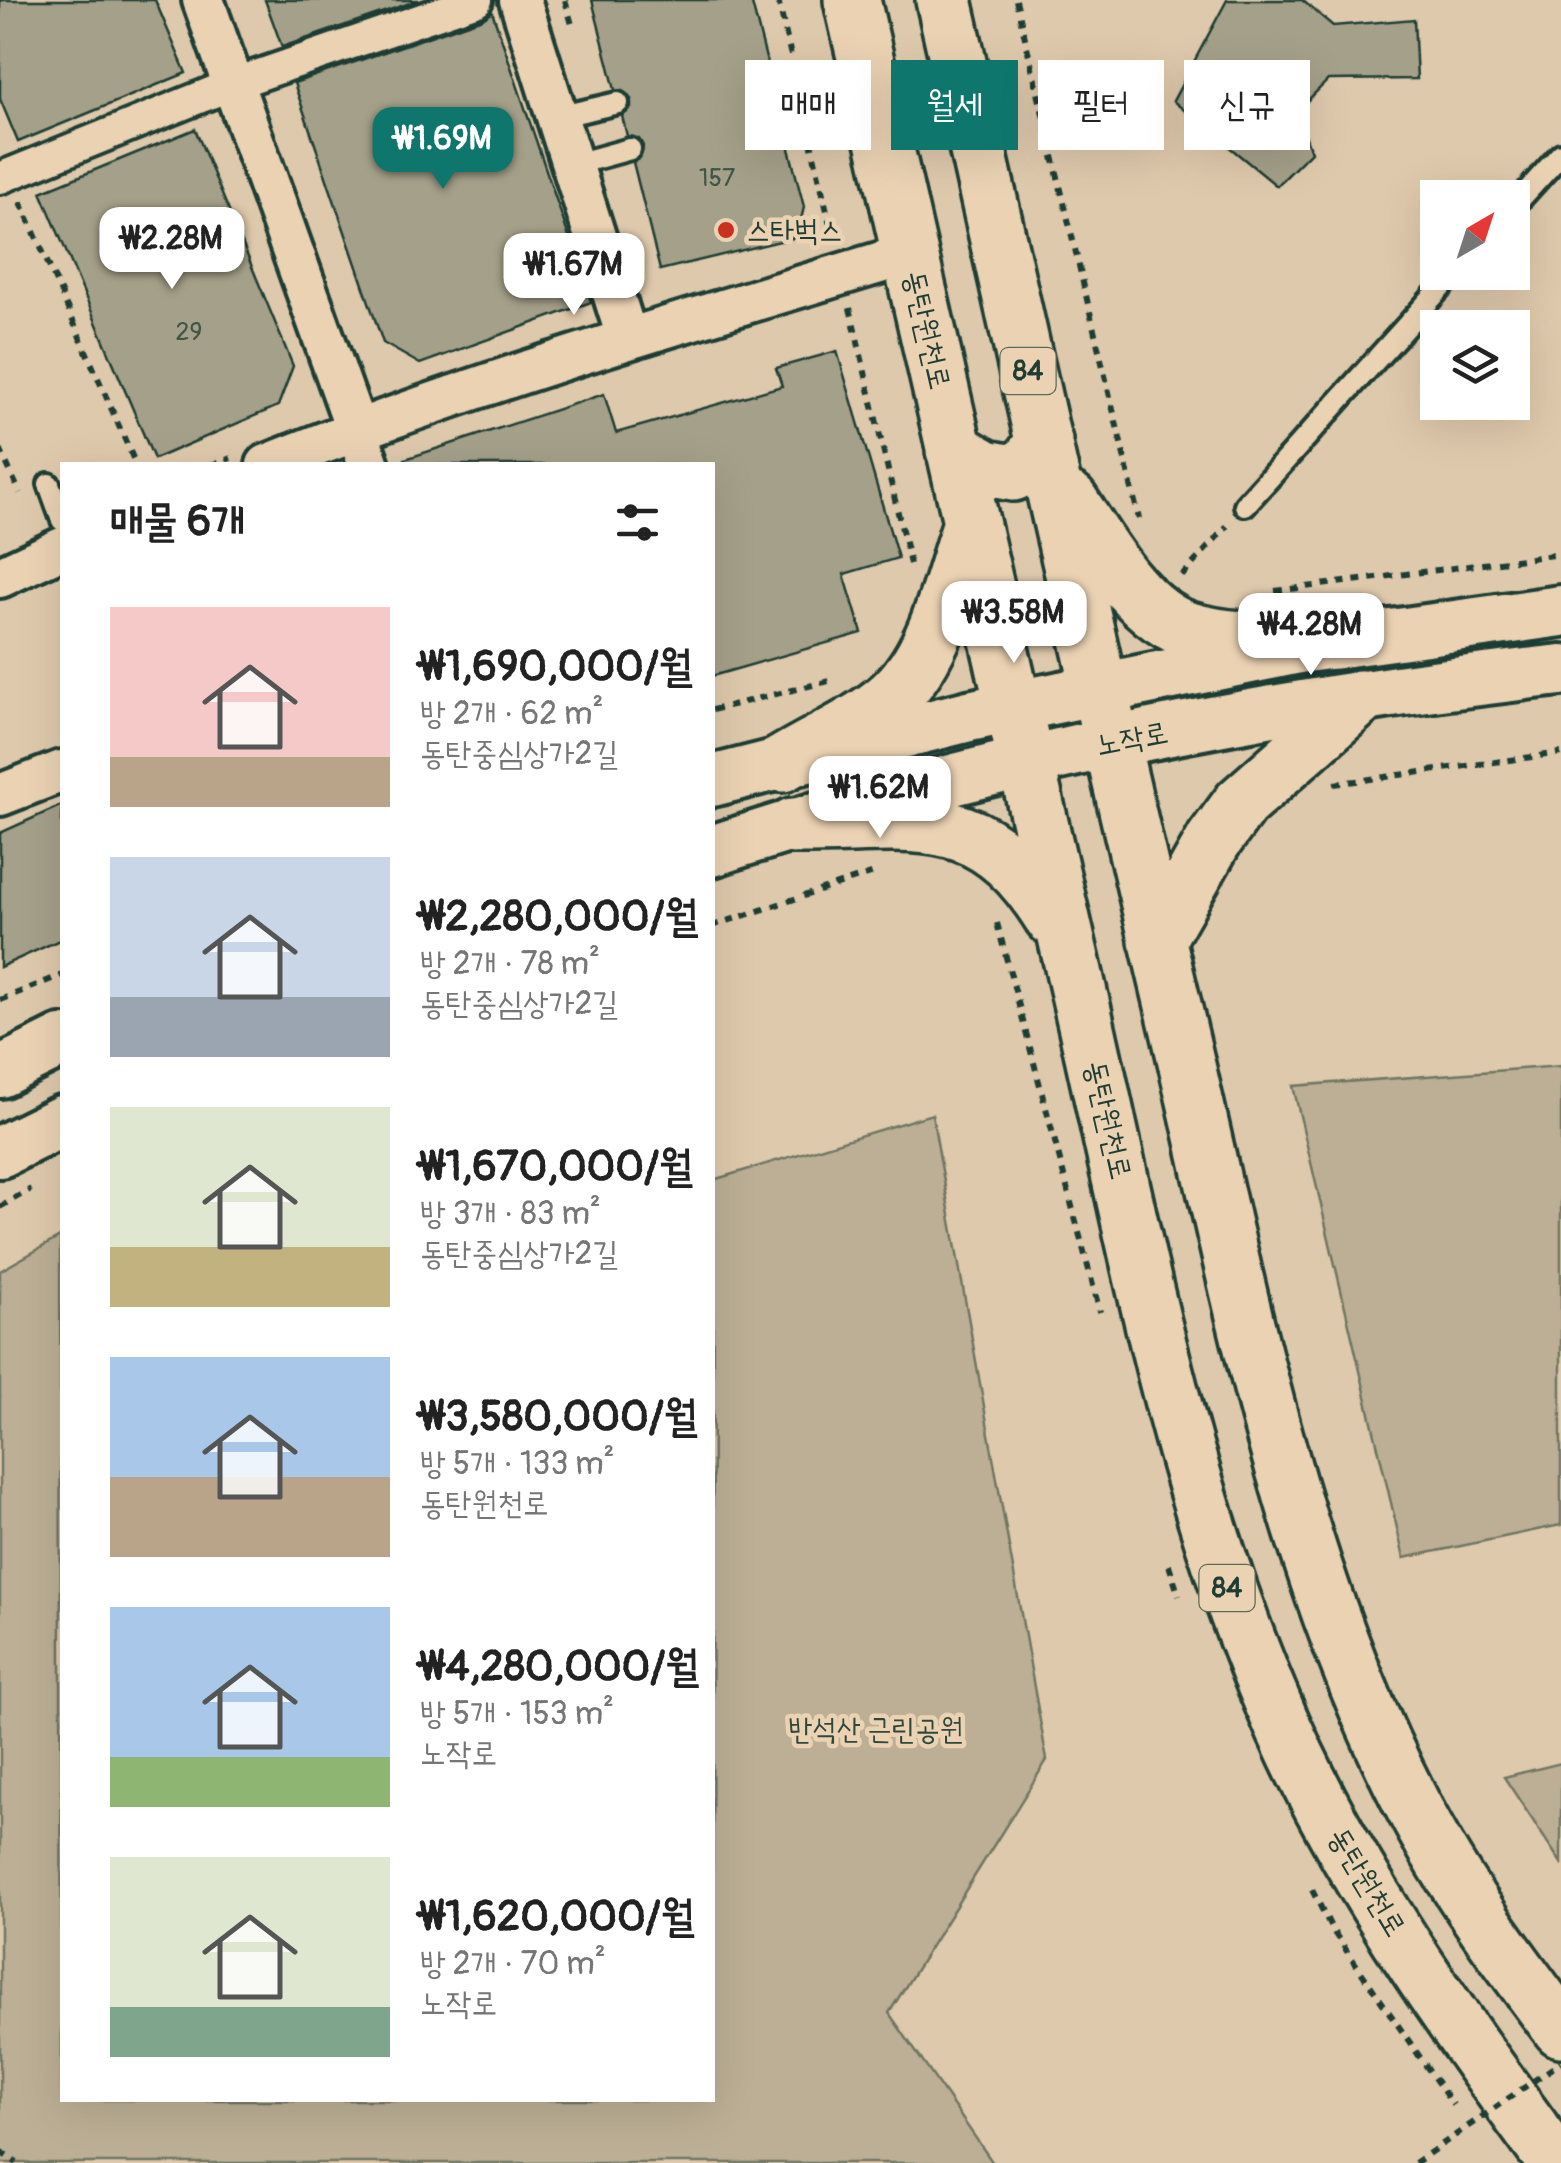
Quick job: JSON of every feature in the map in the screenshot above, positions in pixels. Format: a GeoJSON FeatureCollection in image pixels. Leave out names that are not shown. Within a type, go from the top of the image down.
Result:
{"type":"FeatureCollection","features":[{"type":"Feature","properties":{"kind":"main road","name":"동탄원천로"},"geometry":{"type":"LineString","coordinates":[[852,0],[1156,1335],[1227,1588],[1295,1752],[1351,1858],[1470,2043],[1556,2163]]}},
{"type":"Feature","properties":{"kind":"main road","name":"84"},"geometry":{"type":"LineString","coordinates":[[944,0],[1110,743],[1284,1470],[1326,1601],[1413,1806],[1475,1913],[1561,2029]]}},
{"type":"Feature","properties":{"kind":"main road"},"geometry":{"type":"LineString","coordinates":[[954,450],[986,468],[1012,473],[1048,457],[1124,582],[1186,630],[1223,637],[1354,638]]}},
{"type":"Feature","properties":{"kind":"main road"},"geometry":{"type":"LineString","coordinates":[[745,773],[888,701],[912,674],[929,645],[970,526]]}},
{"type":"Feature","properties":{"kind":"main road"},"geometry":{"type":"LineString","coordinates":[[1157,940],[1241,803],[1370,696]]}},
{"type":"Feature","properties":{"kind":"main road"},"geometry":{"type":"LineString","coordinates":[[755,838],[958,828],[1007,858],[1031,883],[1067,942]]}},
{"type":"Feature","properties":{"kind":"street"},"geometry":{"type":"LineString","coordinates":[[203,0],[362,447]]}},
{"type":"Feature","properties":{"kind":"street"},"geometry":{"type":"LineString","coordinates":[[4,177],[233,84],[476,0]]}},
{"type":"Feature","properties":{"kind":"street"},"geometry":{"type":"LineString","coordinates":[[520,0],[626,337]]}},
{"type":"Feature","properties":{"kind":"street"},"geometry":{"type":"LineString","coordinates":[[283,462],[362,447],[626,337],[909,254]]}},
{"type":"Feature","properties":{"kind":"street"},"geometry":{"type":"LineString","coordinates":[[0,577],[60,549]]}},
{"type":"Feature","properties":{"kind":"street","name":"노작로"},"geometry":{"type":"LineString","coordinates":[[745,773],[1013,708],[1354,638],[1561,610]]}},
{"type":"Feature","properties":{"kind":"street"},"geometry":{"type":"LineString","coordinates":[[1354,638],[1351,672],[1370,696]]}},
{"type":"Feature","properties":{"kind":"street","name":"노작로"},"geometry":{"type":"LineString","coordinates":[[755,838],[1027,762],[1110,743],[1370,696],[1561,670]]}},
{"type":"Feature","properties":{"kind":"street"},"geometry":{"type":"LineString","coordinates":[[0,795],[60,772]]}},
{"type":"Feature","properties":{"kind":"street"},"geometry":{"type":"LineString","coordinates":[[745,773],[763,786],[774,803],[772,822],[755,838]]}},
{"type":"Feature","properties":{"kind":"street"},"geometry":{"type":"LineString","coordinates":[[0,1072],[60,1042]]}},
{"type":"Feature","properties":{"kind":"street"},"geometry":{"type":"LineString","coordinates":[[0,1152],[60,1122]]}},
{"type":"Feature","properties":{"kind":"lane"},"geometry":{"type":"LineString","coordinates":[[557,117],[618,103]]}},
{"type":"Feature","properties":{"kind":"lane"},"geometry":{"type":"LineString","coordinates":[[572,165],[630,149]]}},
{"type":"Feature","properties":{"kind":"lane"},"geometry":{"type":"LineString","coordinates":[[1530,188],[1561,154]]}},
{"type":"Feature","properties":{"kind":"lane"},"geometry":{"type":"LineString","coordinates":[[1246,505],[1438,290]]}},
{"type":"Feature","properties":{"kind":"lane"},"geometry":{"type":"LineString","coordinates":[[49,484],[60,514]]}},
{"type":"Feature","properties":{"kind":"path"},"geometry":{"type":"LineString","coordinates":[[566,0],[575,36]]}},
{"type":"Feature","properties":{"kind":"path"},"geometry":{"type":"LineString","coordinates":[[778,0],[914,582]]}},
{"type":"Feature","properties":{"kind":"path"},"geometry":{"type":"LineString","coordinates":[[1016,0],[1140,525]]}},
{"type":"Feature","properties":{"kind":"path"},"geometry":{"type":"LineString","coordinates":[[4,177],[135,462]]}},
{"type":"Feature","properties":{"kind":"path"},"geometry":{"type":"LineString","coordinates":[[0,449],[23,501]]}},
{"type":"Feature","properties":{"kind":"path"},"geometry":{"type":"LineString","coordinates":[[1169,590],[1246,505]]}},
{"type":"Feature","properties":{"kind":"path"},"geometry":{"type":"LineString","coordinates":[[1258,594],[1561,554]]}},
{"type":"Feature","properties":{"kind":"path"},"geometry":{"type":"LineString","coordinates":[[715,709],[849,676]]}},
{"type":"Feature","properties":{"kind":"path"},"geometry":{"type":"LineString","coordinates":[[1319,786],[1561,754]]}},
{"type":"Feature","properties":{"kind":"path"},"geometry":{"type":"LineString","coordinates":[[715,925],[880,871]]}},
{"type":"Feature","properties":{"kind":"path"},"geometry":{"type":"LineString","coordinates":[[0,1000],[60,976]]}},
{"type":"Feature","properties":{"kind":"path"},"geometry":{"type":"LineString","coordinates":[[1415,2163],[1561,2062]]}},
{"type":"Feature","properties":{"kind":"path"},"geometry":{"type":"LineString","coordinates":[[0,2152],[17,2163]]}},
{"type":"Feature","properties":{"kind":"green space"},"geometry":{"type":"Polygon","coordinates":[[[1561,1066],[1561,1525],[1404,1558],[1293,1086],[1561,1066]]]}},
{"type":"Feature","properties":{"kind":"green space","name":"반석산 근린공원"},"geometry":{"type":"Polygon","coordinates":[[[932,1114],[1047,1760],[889,2013],[993,2163],[0,2163],[0,1271],[60,1237],[60,2102],[715,2102],[715,1179],[932,1114]]]}},
{"type":"Feature","properties":{"kind":"green space"},"geometry":{"type":"Polygon","coordinates":[[[1561,1763],[1561,1863],[1504,1777],[1561,1763]]]}},
{"type":"Feature","properties":{"kind":"building"},"geometry":{"type":"Polygon","coordinates":[[[0,0],[155,0],[186,73],[18,142],[0,99],[0,0]]]}},
{"type":"Feature","properties":{"kind":"building"},"geometry":{"type":"Polygon","coordinates":[[[265,0],[419,0],[282,47],[265,0]]]}},
{"type":"Feature","properties":{"kind":"building"},"geometry":{"type":"Polygon","coordinates":[[[592,0],[751,0],[766,60],[745,60],[745,150],[789,150],[804,207],[797,237],[660,270],[633,162],[640,158],[643,146],[639,139],[627,136],[622,116],[631,108],[631,99],[615,90],[592,0]]]}},
{"type":"Feature","properties":{"kind":"building"},"geometry":{"type":"Polygon","coordinates":[[[1227,0],[1302,0],[1333,26],[1414,19],[1417,79],[1328,80],[1310,98],[1310,60],[1195,60],[1227,0]]]}},
{"type":"Feature","properties":{"kind":"building"},"geometry":{"type":"Polygon","coordinates":[[[492,11],[591,302],[420,364],[383,343],[294,83],[483,18],[492,11]]]}},
{"type":"Feature","properties":{"kind":"building"},"geometry":{"type":"Polygon","coordinates":[[[1184,80],[1184,110],[1173,101],[1184,80]]]}},
{"type":"Feature","properties":{"kind":"building"},"geometry":{"type":"Polygon","coordinates":[[[195,129],[293,366],[278,406],[154,459],[41,192],[195,129]]]}},
{"type":"Feature","properties":{"kind":"building"},"geometry":{"type":"Polygon","coordinates":[[[1310,149],[1311,152],[1277,186],[1233,150],[1310,149]]]}},
{"type":"Feature","properties":{"kind":"building"},"geometry":{"type":"Polygon","coordinates":[[[837,351],[898,558],[844,574],[862,633],[715,675],[715,462],[406,462],[405,459],[604,394],[616,433],[782,386],[776,368],[837,351]]]}},
{"type":"Feature","properties":{"kind":"building"},"geometry":{"type":"Polygon","coordinates":[[[60,806],[60,940],[0,967],[0,833],[60,806]]]}},
{"type":"Feature","properties":{"kind":"place","name":"스타벅스"},"geometry":{"type":"Point","coordinates":[726,230]}}]}
